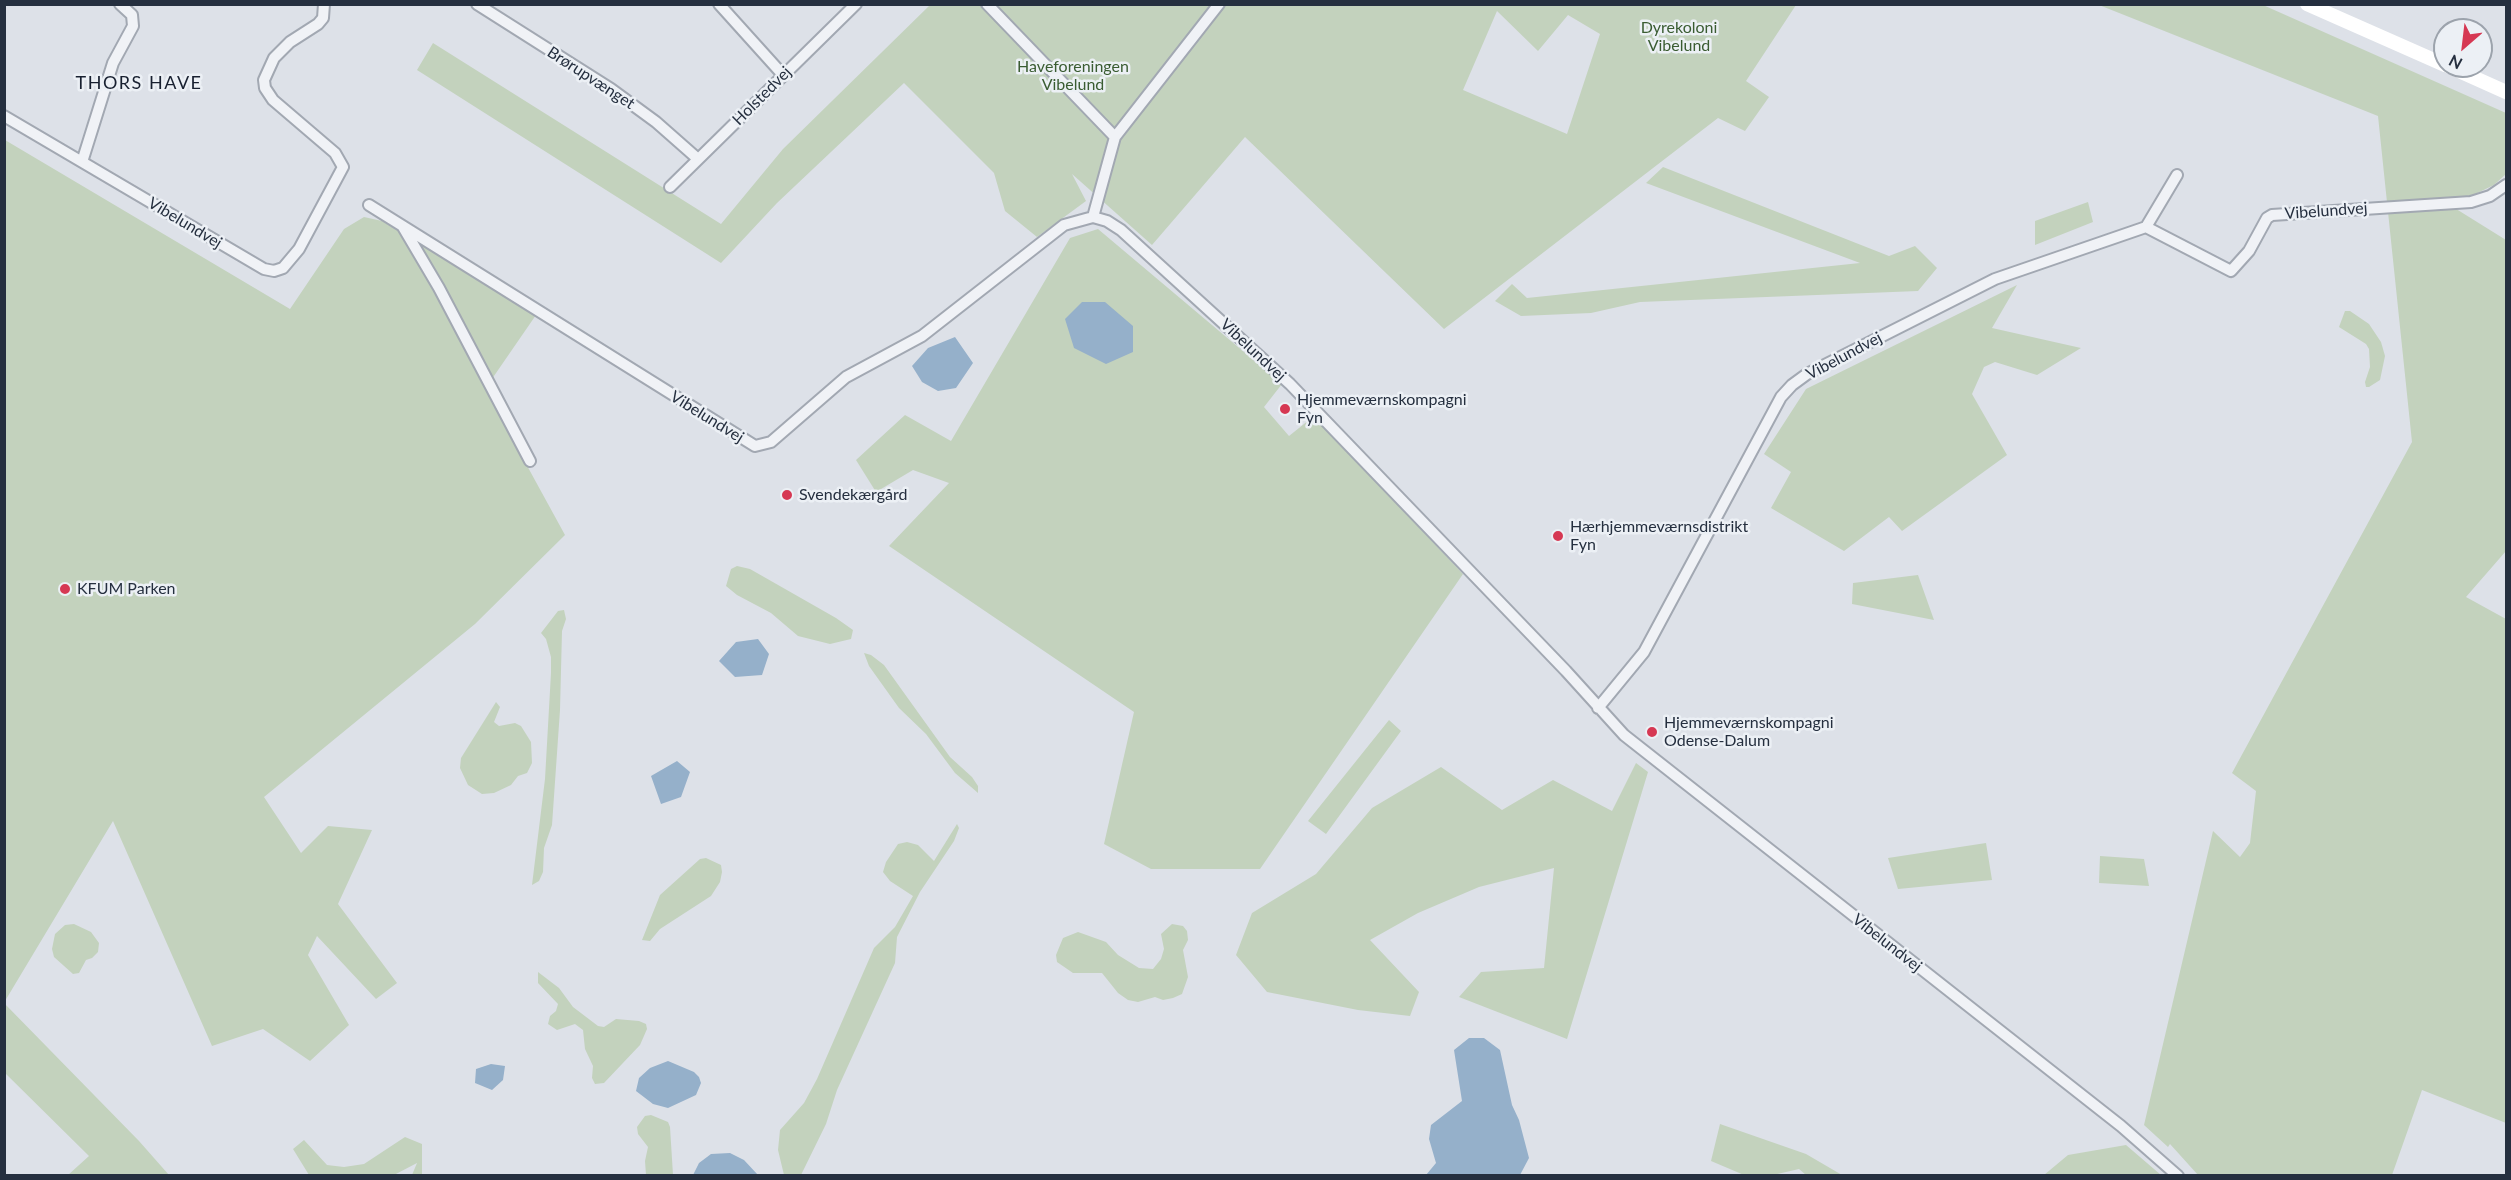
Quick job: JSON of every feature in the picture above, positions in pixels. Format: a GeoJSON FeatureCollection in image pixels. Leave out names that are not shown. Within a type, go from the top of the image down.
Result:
{"type":"FeatureCollection","features":[{"type":"Feature","properties":{"kind":"main road"},"geometry":{"type":"LineString","coordinates":[[2307,4],[2433,59]]}},
{"type":"Feature","properties":{"kind":"main road"},"geometry":{"type":"LineString","coordinates":[[2475,78],[2506,92]]}},
{"type":"Feature","properties":{"kind":"street"},"geometry":{"type":"LineString","coordinates":[[82,162],[113,63],[133,26],[132,15],[120,4]]}},
{"type":"Feature","properties":{"kind":"street","name":"Vibelundvej"},"geometry":{"type":"LineString","coordinates":[[4,117],[264,269],[274,271],[283,268],[292,260],[336,185],[343,167],[340,158],[273,100],[265,88],[264,80],[274,58],[290,42],[318,24],[323,18],[324,4]]}},
{"type":"Feature","properties":{"kind":"street","name":"Brørupvænget"},"geometry":{"type":"LineString","coordinates":[[477,4],[611,89],[656,122],[698,159]]}},
{"type":"Feature","properties":{"kind":"street"},"geometry":{"type":"LineString","coordinates":[[719,4],[783,75]]}},
{"type":"Feature","properties":{"kind":"street","name":"Holstedvej"},"geometry":{"type":"LineString","coordinates":[[669,187],[856,4]]}},
{"type":"Feature","properties":{"kind":"street"},"geometry":{"type":"LineString","coordinates":[[987,4],[1115,137]]}},
{"type":"Feature","properties":{"kind":"street"},"geometry":{"type":"LineString","coordinates":[[1093,217],[1115,137],[1219,4]]}},
{"type":"Feature","properties":{"kind":"street"},"geometry":{"type":"LineString","coordinates":[[2146,227],[2177,175]]}},
{"type":"Feature","properties":{"kind":"street","name":"Vibelundvej"},"geometry":{"type":"LineString","coordinates":[[1598,708],[1644,652],[1777,405],[1792,386],[1806,374],[1995,279],[2146,227],[2231,271],[2249,251],[2266,218],[2272,214],[2471,202],[2490,196],[2506,185]]}},
{"type":"Feature","properties":{"kind":"street","name":"Vibelundvej"},"geometry":{"type":"LineString","coordinates":[[369,205],[755,446],[771,442],[846,376],[922,336],[1064,225],[1093,217],[1107,221],[1120,230],[1281,376],[1566,671],[1598,708],[1665,769],[2121,1126],[2178,1176]]}},
{"type":"Feature","properties":{"kind":"street","name":"Vibelundvej"},"geometry":{"type":"LineString","coordinates":[[402,224],[445,297],[530,461]]}},
{"type":"Feature","properties":{"kind":"green space"},"geometry":{"type":"Polygon","coordinates":[[[930,5],[1796,5],[1746,81],[1769,97],[1745,131],[1718,118],[1444,329],[1245,137],[1152,245],[1072,174],[1086,201],[1037,237],[1005,211],[994,173],[904,83],[777,203],[721,263],[417,70],[433,43],[721,224],[783,149],[930,5]],[[1497,11],[1463,90],[1567,134],[1600,34],[1568,15],[1538,51],[1497,11]]]}},
{"type":"Feature","properties":{"kind":"green space"},"geometry":{"type":"Polygon","coordinates":[[[2099,5],[2263,5],[2506,113],[2506,174],[2494,185],[2469,197],[2446,198],[2453,207],[2506,240],[2506,551],[2466,597],[2506,619],[2506,1123],[2422,1090],[2392,1175],[2198,1175],[2170,1144],[2168,1147],[2144,1125],[2213,831],[2240,857],[2250,843],[2256,791],[2232,773],[2412,442],[2378,116],[2099,5]]]}},
{"type":"Feature","properties":{"kind":"green space"},"geometry":{"type":"Polygon","coordinates":[[[5,140],[290,309],[344,229],[364,217],[382,221],[536,315],[485,389],[565,535],[475,624],[264,797],[301,853],[328,826],[372,830],[338,904],[397,983],[376,999],[317,936],[308,955],[349,1025],[310,1061],[263,1029],[212,1046],[113,821],[5,1001],[5,140]]]}},
{"type":"Feature","properties":{"kind":"green space"},"geometry":{"type":"Polygon","coordinates":[[[1663,167],[1889,256],[1915,246],[1937,268],[1918,291],[1640,302],[1591,313],[1521,316],[1495,301],[1512,284],[1527,298],[1860,263],[1646,183],[1663,167]]]}},
{"type":"Feature","properties":{"kind":"green space"},"geometry":{"type":"Polygon","coordinates":[[[2088,202],[2093,222],[2035,245],[2035,221],[2088,202]]]}},
{"type":"Feature","properties":{"kind":"green space"},"geometry":{"type":"Polygon","coordinates":[[[1098,229],[1282,384],[1264,407],[1289,436],[1314,416],[1463,574],[1260,869],[1151,869],[1104,844],[1134,712],[889,546],[949,483],[913,470],[876,492],[856,460],[905,415],[951,441],[1070,238],[1098,229]]]}},
{"type":"Feature","properties":{"kind":"green space"},"geometry":{"type":"Polygon","coordinates":[[[2017,285],[1992,328],[2081,348],[2037,375],[1995,362],[1984,367],[1972,394],[2007,455],[1902,531],[1889,517],[1844,551],[1771,508],[1791,472],[1764,454],[1806,389],[2017,285]]]}},
{"type":"Feature","properties":{"kind":"green space"},"geometry":{"type":"Polygon","coordinates":[[[2345,311],[2350,311],[2369,324],[2381,342],[2385,356],[2380,380],[2369,387],[2366,387],[2365,382],[2370,367],[2369,349],[2366,344],[2339,327],[2345,311]]]}},
{"type":"Feature","properties":{"kind":"green space"},"geometry":{"type":"Polygon","coordinates":[[[737,566],[750,569],[836,618],[853,630],[851,639],[830,644],[798,636],[771,613],[737,595],[726,586],[731,569],[737,566]]]}},
{"type":"Feature","properties":{"kind":"green space"},"geometry":{"type":"Polygon","coordinates":[[[1918,575],[1934,620],[1852,604],[1853,583],[1918,575]]]}},
{"type":"Feature","properties":{"kind":"green space"},"geometry":{"type":"Polygon","coordinates":[[[564,610],[566,619],[562,631],[560,710],[552,825],[544,848],[543,872],[539,881],[532,885],[545,779],[551,673],[551,657],[546,639],[541,633],[558,611],[564,610]]]}},
{"type":"Feature","properties":{"kind":"green space"},"geometry":{"type":"Polygon","coordinates":[[[864,653],[871,655],[884,665],[950,757],[972,777],[978,786],[978,793],[955,773],[926,734],[899,708],[869,666],[864,653]]]}},
{"type":"Feature","properties":{"kind":"green space"},"geometry":{"type":"Polygon","coordinates":[[[496,702],[500,707],[494,722],[499,726],[515,723],[521,726],[531,742],[532,763],[527,773],[518,776],[511,785],[494,793],[482,794],[468,785],[460,768],[461,758],[496,702]]]}},
{"type":"Feature","properties":{"kind":"green space"},"geometry":{"type":"Polygon","coordinates":[[[1389,720],[1401,731],[1326,834],[1308,821],[1389,720]]]}},
{"type":"Feature","properties":{"kind":"green space"},"geometry":{"type":"Polygon","coordinates":[[[1636,763],[1648,772],[1567,1039],[1459,997],[1481,972],[1544,968],[1554,868],[1479,887],[1418,913],[1370,940],[1419,992],[1410,1016],[1358,1010],[1267,992],[1236,955],[1252,913],[1316,874],[1372,808],[1441,767],[1502,810],[1553,780],[1612,811],[1636,763]]]}},
{"type":"Feature","properties":{"kind":"green space"},"geometry":{"type":"Polygon","coordinates":[[[957,824],[959,828],[954,841],[920,892],[897,937],[895,963],[837,1090],[826,1124],[801,1175],[784,1175],[778,1150],[780,1130],[804,1103],[817,1079],[874,948],[895,927],[913,896],[890,881],[883,872],[886,862],[898,844],[907,842],[918,845],[934,861],[957,824]]]}},
{"type":"Feature","properties":{"kind":"green space"},"geometry":{"type":"Polygon","coordinates":[[[1986,843],[1992,880],[1898,889],[1888,858],[1986,843]]]}},
{"type":"Feature","properties":{"kind":"green space"},"geometry":{"type":"Polygon","coordinates":[[[2100,856],[2144,859],[2149,886],[2099,883],[2100,856]]]}},
{"type":"Feature","properties":{"kind":"green space"},"geometry":{"type":"Polygon","coordinates":[[[706,858],[721,865],[722,872],[720,882],[711,896],[660,929],[650,941],[642,940],[660,895],[700,859],[706,858]]]}},
{"type":"Feature","properties":{"kind":"green space"},"geometry":{"type":"Polygon","coordinates":[[[74,924],[91,932],[99,943],[98,952],[86,960],[79,973],[73,974],[54,957],[52,949],[55,934],[65,925],[74,924]]]}},
{"type":"Feature","properties":{"kind":"green space"},"geometry":{"type":"Polygon","coordinates":[[[1172,924],[1183,926],[1187,931],[1188,940],[1183,950],[1188,977],[1182,994],[1173,998],[1163,1000],[1155,997],[1138,1002],[1128,1000],[1118,993],[1102,973],[1073,973],[1057,962],[1056,955],[1063,938],[1078,932],[1106,942],[1118,955],[1139,968],[1153,969],[1161,959],[1164,949],[1161,934],[1172,924]]]}},
{"type":"Feature","properties":{"kind":"green space"},"geometry":{"type":"Polygon","coordinates":[[[538,972],[559,988],[573,1007],[598,1026],[604,1027],[616,1019],[639,1021],[646,1024],[647,1029],[640,1045],[604,1083],[595,1084],[592,1078],[593,1066],[585,1049],[583,1030],[575,1024],[557,1030],[548,1024],[558,1004],[538,983],[538,972]]]}},
{"type":"Feature","properties":{"kind":"green space"},"geometry":{"type":"Polygon","coordinates":[[[4,1003],[139,1141],[169,1175],[68,1175],[89,1156],[5,1073],[4,1003]]]}},
{"type":"Feature","properties":{"kind":"green space"},"geometry":{"type":"Polygon","coordinates":[[[651,1115],[668,1122],[670,1127],[673,1175],[646,1175],[645,1161],[648,1147],[638,1134],[637,1127],[645,1116],[651,1115]]]}},
{"type":"Feature","properties":{"kind":"green space"},"geometry":{"type":"Polygon","coordinates":[[[1720,1124],[1806,1154],[1842,1175],[1806,1175],[1799,1169],[1773,1175],[1744,1175],[1711,1161],[1720,1124]]]}},
{"type":"Feature","properties":{"kind":"green space"},"geometry":{"type":"Polygon","coordinates":[[[405,1137],[422,1144],[422,1175],[412,1175],[417,1163],[394,1175],[309,1175],[293,1149],[304,1140],[327,1165],[344,1167],[364,1164],[405,1137]]]}},
{"type":"Feature","properties":{"kind":"green space"},"geometry":{"type":"Polygon","coordinates":[[[2126,1145],[2161,1175],[2044,1175],[2068,1155],[2126,1145]]]}},
{"type":"Feature","properties":{"kind":"water"},"geometry":{"type":"Polygon","coordinates":[[[1082,302],[1105,302],[1133,326],[1133,352],[1106,364],[1074,348],[1065,319],[1082,302]]]}},
{"type":"Feature","properties":{"kind":"water"},"geometry":{"type":"Polygon","coordinates":[[[955,337],[973,363],[956,388],[938,391],[922,382],[912,366],[928,348],[955,337]]]}},
{"type":"Feature","properties":{"kind":"water"},"geometry":{"type":"Polygon","coordinates":[[[758,639],[769,654],[762,675],[735,677],[719,661],[736,642],[758,639]]]}},
{"type":"Feature","properties":{"kind":"water"},"geometry":{"type":"Polygon","coordinates":[[[677,761],[690,772],[681,797],[661,804],[651,776],[677,761]]]}},
{"type":"Feature","properties":{"kind":"water"},"geometry":{"type":"Polygon","coordinates":[[[1469,1038],[1484,1038],[1500,1050],[1512,1105],[1519,1120],[1529,1158],[1520,1175],[1426,1175],[1436,1163],[1429,1139],[1431,1125],[1462,1101],[1454,1050],[1469,1038]]]}},
{"type":"Feature","properties":{"kind":"water"},"geometry":{"type":"Polygon","coordinates":[[[668,1061],[694,1072],[701,1083],[696,1095],[668,1108],[653,1104],[636,1091],[639,1078],[650,1068],[668,1061]]]}},
{"type":"Feature","properties":{"kind":"water"},"geometry":{"type":"Polygon","coordinates":[[[491,1064],[505,1066],[503,1080],[492,1090],[475,1083],[476,1069],[491,1064]]]}},
{"type":"Feature","properties":{"kind":"water"},"geometry":{"type":"Polygon","coordinates":[[[730,1153],[744,1160],[758,1175],[693,1175],[699,1163],[711,1154],[730,1153]]]}},
{"type":"Feature","properties":{"kind":"place","name":"Hjemmeværnskompagni Fyn"},"geometry":{"type":"Point","coordinates":[1285,409]}},
{"type":"Feature","properties":{"kind":"place","name":"Svendekærgård"},"geometry":{"type":"Point","coordinates":[787,495]}},
{"type":"Feature","properties":{"kind":"place","name":"Hærhjemmeværnsdistrikt Fyn"},"geometry":{"type":"Point","coordinates":[1558,536]}},
{"type":"Feature","properties":{"kind":"place","name":"KFUM Parken"},"geometry":{"type":"Point","coordinates":[65,589]}},
{"type":"Feature","properties":{"kind":"place","name":"Hjemmeværnskompagni Odense-Dalum"},"geometry":{"type":"Point","coordinates":[1652,732]}},
{"type":"Feature","properties":{"kind":"district","name":"THORS HAVE"},"geometry":{"type":"Point","coordinates":[139,83]}},
{"type":"Feature","properties":{"kind":"park label","name":"Dyrekoloni Vibelund"},"geometry":{"type":"Point","coordinates":[1679,37]}},
{"type":"Feature","properties":{"kind":"park label","name":"Haveforeningen Vibelund"},"geometry":{"type":"Point","coordinates":[1073,76]}}]}
